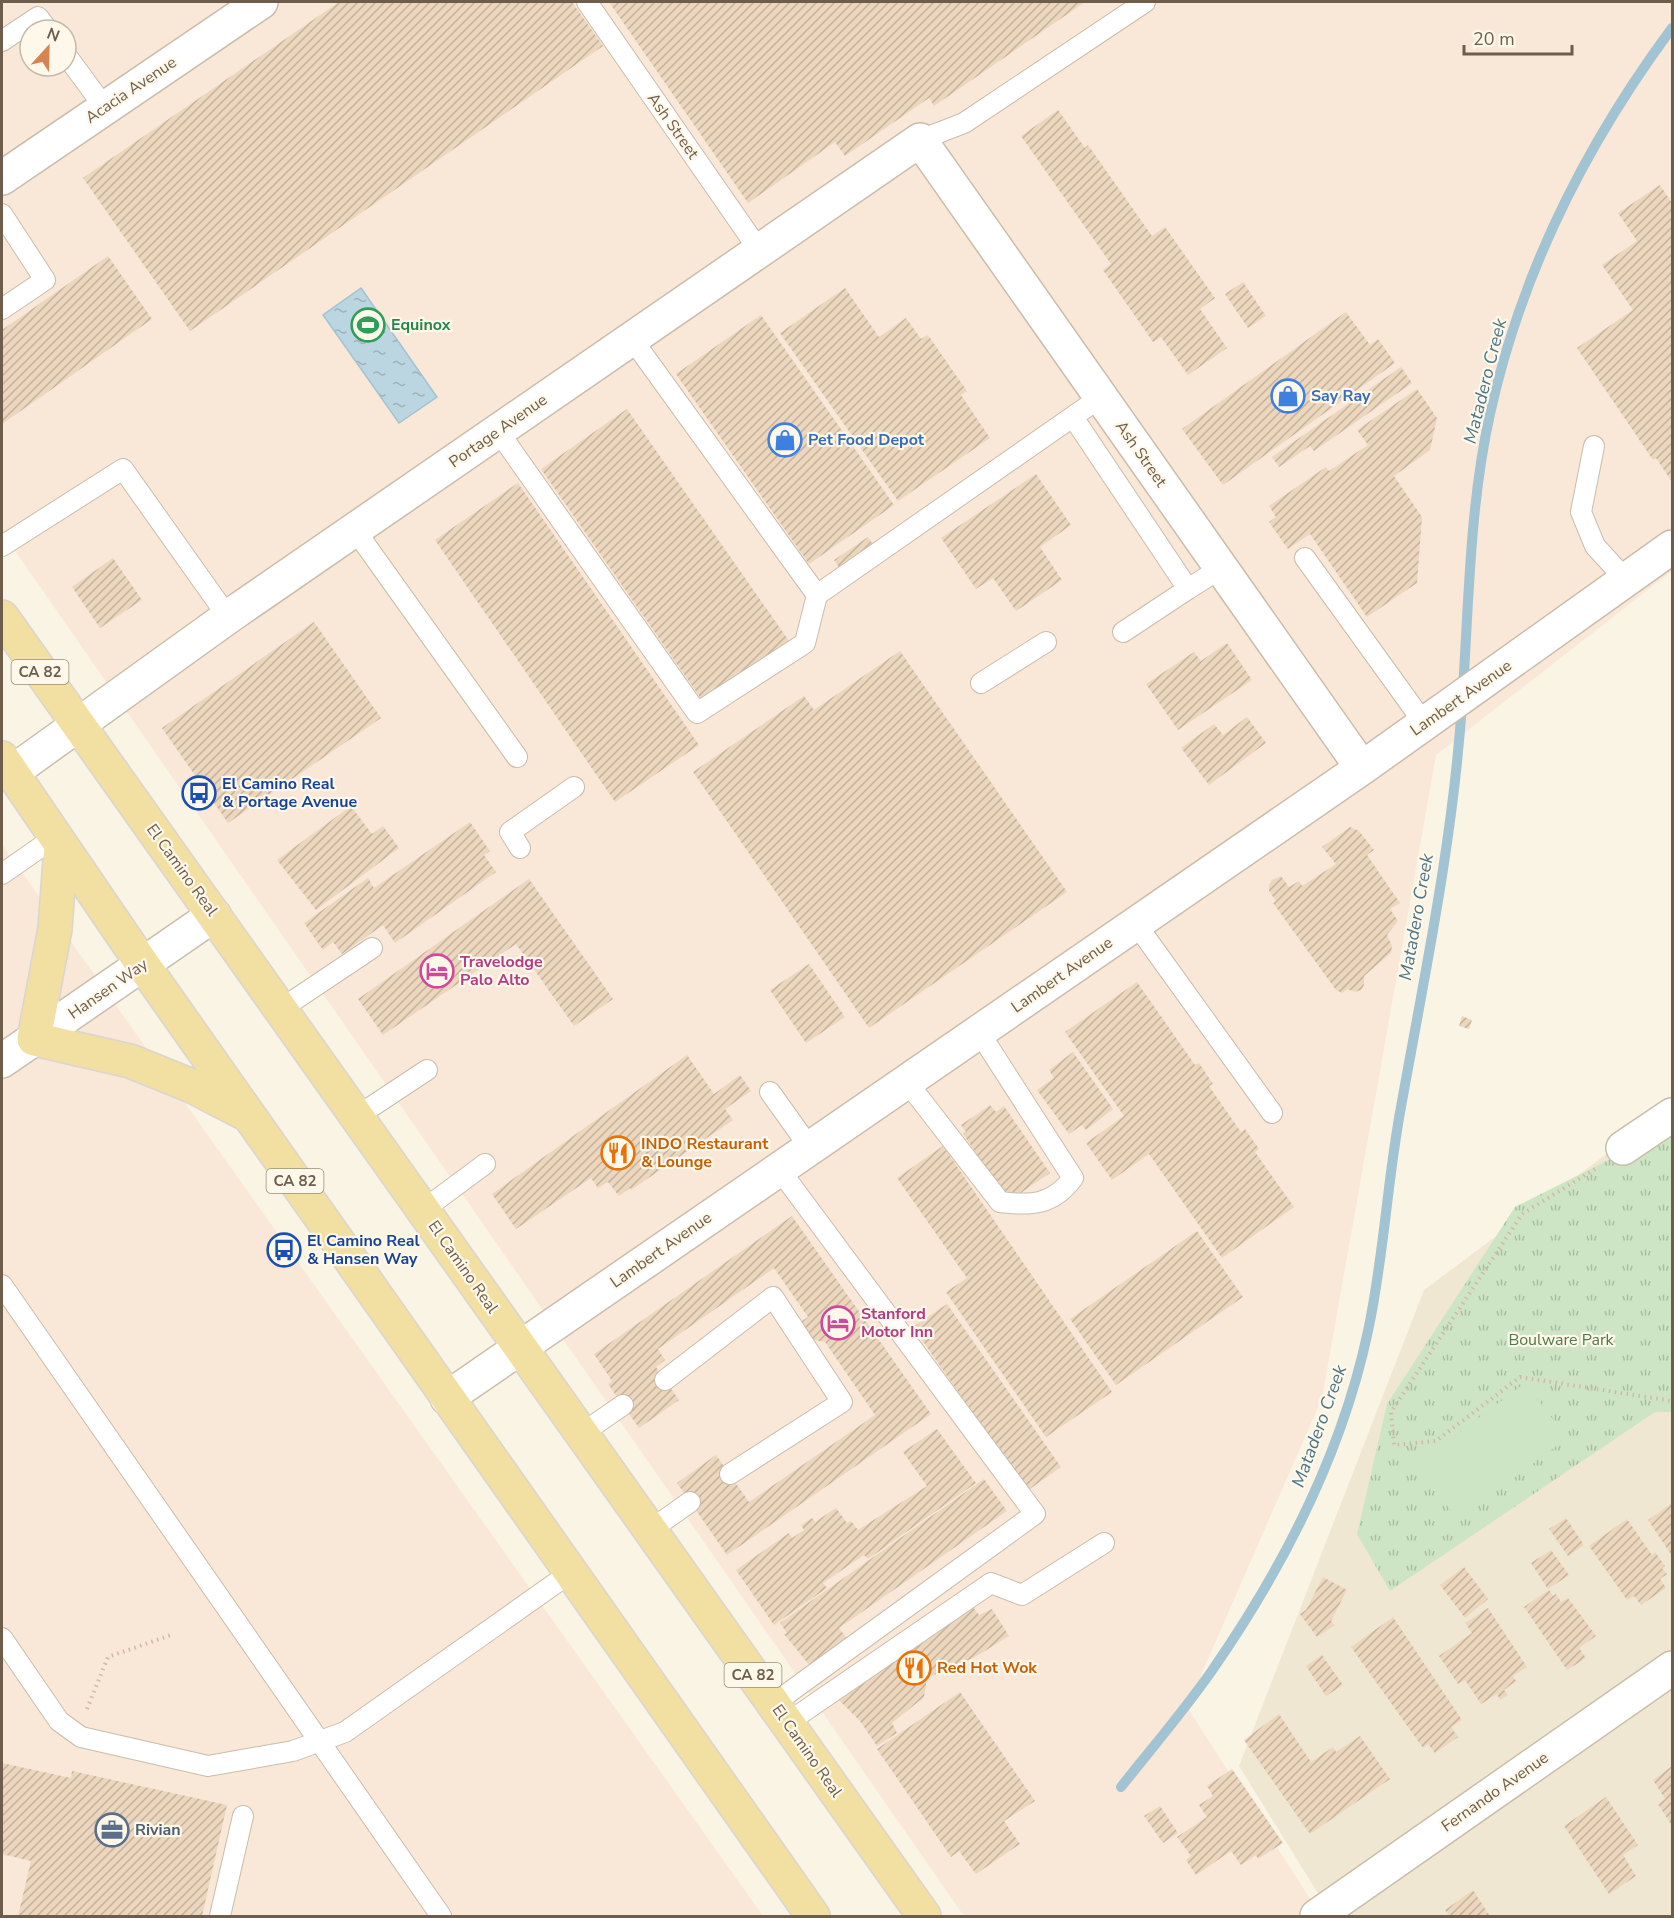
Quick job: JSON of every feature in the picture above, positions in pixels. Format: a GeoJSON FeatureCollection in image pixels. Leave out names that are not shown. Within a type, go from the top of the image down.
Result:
{"type":"FeatureCollection","features":[{"type":"Feature","properties":{"kind":"main road","name":"El Camino Real"},"geometry":{"type":"LineString","coordinates":[[2,617],[924,1917]]}},
{"type":"Feature","properties":{"kind":"main road","name":"CA 82"},"geometry":{"type":"LineString","coordinates":[[5,770],[58,842],[813,1917]]}},
{"type":"Feature","properties":{"kind":"main road"},"geometry":{"type":"LineString","coordinates":[[58,842],[55,929],[34,1039],[130,1061],[192,1086],[249,1116]]}},
{"type":"Feature","properties":{"kind":"street","name":"Acacia Avenue"},"geometry":{"type":"LineString","coordinates":[[2,178],[261,2]]}},
{"type":"Feature","properties":{"kind":"street","name":"Portage Avenue"},"geometry":{"type":"LineString","coordinates":[[5,770],[78,726],[228,617],[920,140]]}},
{"type":"Feature","properties":{"kind":"street","name":"Ash Street"},"geometry":{"type":"LineString","coordinates":[[920,140],[1362,768]]}},
{"type":"Feature","properties":{"kind":"street","name":"Lambert Avenue"},"geometry":{"type":"LineString","coordinates":[[447,1398],[1362,768],[1672,547]]}},
{"type":"Feature","properties":{"kind":"street","name":"Hansen Way"},"geometry":{"type":"LineString","coordinates":[[2,1061],[214,915]]}},
{"type":"Feature","properties":{"kind":"street"},"geometry":{"type":"LineString","coordinates":[[1623,1148],[1672,1115]]}},
{"type":"Feature","properties":{"kind":"street","name":"Fernando Avenue"},"geometry":{"type":"LineString","coordinates":[[1317,1917],[1672,1668]]}},
{"type":"Feature","properties":{"kind":"lane","name":"Ash Street"},"geometry":{"type":"LineString","coordinates":[[587,2],[759,250]]}},
{"type":"Feature","properties":{"kind":"lane"},"geometry":{"type":"LineString","coordinates":[[920,140],[964,123],[1145,2]]}},
{"type":"Feature","properties":{"kind":"lane"},"geometry":{"type":"LineString","coordinates":[[2,41],[18,30]]}},
{"type":"Feature","properties":{"kind":"lane"},"geometry":{"type":"LineString","coordinates":[[78,71],[105,108]]}},
{"type":"Feature","properties":{"kind":"lane"},"geometry":{"type":"LineString","coordinates":[[2,214],[45,280],[2,309]]}},
{"type":"Feature","properties":{"kind":"lane"},"geometry":{"type":"LineString","coordinates":[[632,339],[817,595]]}},
{"type":"Feature","properties":{"kind":"lane"},"geometry":{"type":"LineString","coordinates":[[498,431],[697,713],[805,643],[817,595],[1101,398]]}},
{"type":"Feature","properties":{"kind":"lane"},"geometry":{"type":"LineString","coordinates":[[1074,417],[1188,589]]}},
{"type":"Feature","properties":{"kind":"lane"},"geometry":{"type":"LineString","coordinates":[[1594,446],[1581,512],[1595,546],[1626,580]]}},
{"type":"Feature","properties":{"kind":"lane"},"geometry":{"type":"LineString","coordinates":[[2,546],[123,469],[228,617]]}},
{"type":"Feature","properties":{"kind":"lane"},"geometry":{"type":"LineString","coordinates":[[355,530],[517,756]]}},
{"type":"Feature","properties":{"kind":"lane"},"geometry":{"type":"LineString","coordinates":[[1305,558],[1429,720]]}},
{"type":"Feature","properties":{"kind":"lane"},"geometry":{"type":"LineString","coordinates":[[1123,633],[1221,568]]}},
{"type":"Feature","properties":{"kind":"lane"},"geometry":{"type":"LineString","coordinates":[[981,683],[1046,642]]}},
{"type":"Feature","properties":{"kind":"lane"},"geometry":{"type":"LineString","coordinates":[[520,848],[510,832],[574,787]]}},
{"type":"Feature","properties":{"kind":"lane"},"geometry":{"type":"LineString","coordinates":[[2,874],[58,842]]}},
{"type":"Feature","properties":{"kind":"lane"},"geometry":{"type":"LineString","coordinates":[[1136,924],[1272,1113]]}},
{"type":"Feature","properties":{"kind":"lane"},"geometry":{"type":"LineString","coordinates":[[281,1009],[372,948]]}},
{"type":"Feature","properties":{"kind":"lane"},"geometry":{"type":"LineString","coordinates":[[907,1082],[1000,1202],[1038,1204],[1065,1188],[1073,1178],[979,1032]]}},
{"type":"Feature","properties":{"kind":"lane"},"geometry":{"type":"LineString","coordinates":[[356,1117],[427,1070]]}},
{"type":"Feature","properties":{"kind":"lane"},"geometry":{"type":"LineString","coordinates":[[770,1092],[810,1148]]}},
{"type":"Feature","properties":{"kind":"lane"},"geometry":{"type":"LineString","coordinates":[[423,1210],[485,1164]]}},
{"type":"Feature","properties":{"kind":"lane"},"geometry":{"type":"LineString","coordinates":[[779,1169],[1035,1514],[780,1713]]}},
{"type":"Feature","properties":{"kind":"lane"},"geometry":{"type":"LineString","coordinates":[[2,1285],[441,1917]]}},
{"type":"Feature","properties":{"kind":"lane"},"geometry":{"type":"LineString","coordinates":[[665,1380],[773,1298],[842,1402],[730,1474]]}},
{"type":"Feature","properties":{"kind":"lane"},"geometry":{"type":"LineString","coordinates":[[581,1434],[623,1405]]}},
{"type":"Feature","properties":{"kind":"lane"},"geometry":{"type":"LineString","coordinates":[[649,1531],[690,1502]]}},
{"type":"Feature","properties":{"kind":"lane"},"geometry":{"type":"LineString","coordinates":[[780,1713],[991,1583],[1022,1595],[1104,1543]]}},
{"type":"Feature","properties":{"kind":"lane"},"geometry":{"type":"LineString","coordinates":[[2,1638],[58,1721],[81,1737],[208,1766],[293,1751],[345,1732],[570,1573]]}},
{"type":"Feature","properties":{"kind":"lane"},"geometry":{"type":"LineString","coordinates":[[220,1917],[243,1816]]}},
{"type":"Feature","properties":{"kind":"path"},"geometry":{"type":"LineString","coordinates":[[1623,1148],[1578,1182],[1522,1214],[1391,1412],[1394,1445],[1436,1441],[1520,1377],[1672,1401]]}},
{"type":"Feature","properties":{"kind":"path"},"geometry":{"type":"LineString","coordinates":[[81,1737],[83,1718],[108,1658],[171,1635]]}},
{"type":"Feature","properties":{"kind":"shaded area"},"geometry":{"type":"Polygon","coordinates":[[[2,2],[1672,2],[1672,571],[1436,755],[1322,1398],[1187,1707],[1321,1916],[964,1916],[2,532],[2,2]]]}},
{"type":"Feature","properties":{"kind":"shaded area"},"geometry":{"type":"Polygon","coordinates":[[[2,844],[214,1144],[763,1916],[2,1916],[2,844]]]}},
{"type":"Feature","properties":{"kind":"shaded area"},"geometry":{"type":"Polygon","coordinates":[[[1672,1105],[1672,1916],[1332,1916],[1239,1766],[1424,1290],[1672,1105]]]}},
{"type":"Feature","properties":{"kind":"green space","name":"Boulware Park"},"geometry":{"type":"Polygon","coordinates":[[[1672,1128],[1672,1412],[1655,1412],[1390,1591],[1357,1534],[1387,1404],[1515,1207],[1672,1128]]]}},
{"type":"Feature","properties":{"kind":"green space"},"geometry":{"type":"Polygon","coordinates":[[[1525,1383],[1567,1438],[1458,1520],[1416,1465],[1525,1383]]]}},
{"type":"Feature","properties":{"kind":"water"},"geometry":{"type":"Polygon","coordinates":[[[361,288],[437,397],[399,423],[323,315],[361,288]]]}},
{"type":"Feature","properties":{"kind":"building"},"geometry":{"type":"Polygon","coordinates":[[[339,2],[572,2],[603,46],[190,331],[83,178],[339,2]]]}},
{"type":"Feature","properties":{"kind":"building"},"geometry":{"type":"Polygon","coordinates":[[[609,2],[1085,2],[934,106],[929,98],[845,156],[835,142],[748,203],[609,2]]]}},
{"type":"Feature","properties":{"kind":"building"},"geometry":{"type":"Polygon","coordinates":[[[1058,110],[1085,148],[1088,145],[1152,236],[1165,227],[1215,298],[1200,309],[1227,348],[1188,375],[1161,337],[1153,342],[1103,270],[1111,264],[1021,136],[1058,110]]]}},
{"type":"Feature","properties":{"kind":"building"},"geometry":{"type":"Polygon","coordinates":[[[1660,185],[1672,203],[1672,482],[1656,458],[1653,460],[1577,348],[1633,310],[1602,265],[1637,241],[1618,213],[1660,185]]]}},
{"type":"Feature","properties":{"kind":"building"},"geometry":{"type":"Polygon","coordinates":[[[108,256],[152,319],[2,424],[2,330],[108,256]]]}},
{"type":"Feature","properties":{"kind":"building"},"geometry":{"type":"Polygon","coordinates":[[[1243,282],[1266,316],[1248,328],[1225,294],[1243,282]]]}},
{"type":"Feature","properties":{"kind":"building"},"geometry":{"type":"Polygon","coordinates":[[[845,288],[879,337],[906,318],[921,339],[928,335],[967,391],[961,395],[990,438],[898,501],[780,333],[845,288]]]}},
{"type":"Feature","properties":{"kind":"building","name":"Say Ray"},"geometry":{"type":"Polygon","coordinates":[[[1346,312],[1370,345],[1378,339],[1395,363],[1223,485],[1182,429],[1346,312]]]}},
{"type":"Feature","properties":{"kind":"building","name":"Pet Food Depot"},"geometry":{"type":"Polygon","coordinates":[[[761,315],[894,505],[809,564],[676,374],[761,315]]]}},
{"type":"Feature","properties":{"kind":"building"},"geometry":{"type":"Polygon","coordinates":[[[1401,367],[1412,383],[1314,451],[1310,446],[1279,467],[1272,457],[1401,367]]]}},
{"type":"Feature","properties":{"kind":"building"},"geometry":{"type":"Polygon","coordinates":[[[1417,389],[1437,418],[1430,450],[1394,476],[1422,517],[1417,583],[1367,617],[1310,534],[1288,549],[1269,522],[1276,517],[1269,506],[1326,467],[1329,471],[1368,445],[1357,430],[1417,389]]]}},
{"type":"Feature","properties":{"kind":"building"},"geometry":{"type":"Polygon","coordinates":[[[627,409],[789,641],[702,700],[541,469],[627,409]]]}},
{"type":"Feature","properties":{"kind":"building"},"geometry":{"type":"Polygon","coordinates":[[[1036,474],[1071,525],[1040,547],[1062,580],[1016,611],[993,578],[976,589],[941,538],[1036,474]]]}},
{"type":"Feature","properties":{"kind":"building"},"geometry":{"type":"Polygon","coordinates":[[[518,483],[699,745],[615,802],[435,540],[518,483]]]}},
{"type":"Feature","properties":{"kind":"building"},"geometry":{"type":"Polygon","coordinates":[[[868,537],[876,549],[842,572],[834,560],[868,537]]]}},
{"type":"Feature","properties":{"kind":"building"},"geometry":{"type":"Polygon","coordinates":[[[113,558],[142,600],[100,628],[72,587],[113,558]]]}},
{"type":"Feature","properties":{"kind":"building"},"geometry":{"type":"Polygon","coordinates":[[[314,622],[381,718],[228,823],[162,728],[314,622]]]}},
{"type":"Feature","properties":{"kind":"building"},"geometry":{"type":"Polygon","coordinates":[[[1227,643],[1252,680],[1178,730],[1146,684],[1194,652],[1201,661],[1227,643]]]}},
{"type":"Feature","properties":{"kind":"building"},"geometry":{"type":"Polygon","coordinates":[[[900,651],[1067,892],[869,1028],[693,772],[804,696],[814,710],[900,651]]]}},
{"type":"Feature","properties":{"kind":"building"},"geometry":{"type":"Polygon","coordinates":[[[1247,717],[1266,743],[1209,785],[1181,748],[1214,724],[1223,735],[1247,717]]]}},
{"type":"Feature","properties":{"kind":"building"},"geometry":{"type":"Polygon","coordinates":[[[351,806],[372,834],[383,826],[399,848],[316,910],[277,860],[351,806]]]}},
{"type":"Feature","properties":{"kind":"building"},"geometry":{"type":"Polygon","coordinates":[[[470,822],[490,851],[484,855],[496,872],[395,943],[383,925],[342,954],[333,942],[323,950],[304,923],[368,878],[374,888],[470,822]]]}},
{"type":"Feature","properties":{"kind":"building"},"geometry":{"type":"Polygon","coordinates":[[[1350,827],[1359,831],[1374,850],[1367,855],[1400,903],[1390,909],[1398,921],[1387,935],[1392,946],[1391,953],[1364,976],[1364,985],[1361,990],[1355,992],[1347,989],[1342,993],[1336,990],[1273,903],[1276,901],[1269,891],[1269,885],[1272,880],[1281,876],[1289,887],[1299,881],[1302,886],[1336,864],[1322,847],[1350,827]]]}},
{"type":"Feature","properties":{"kind":"building","name":"Travelodge Palo Alto"},"geometry":{"type":"Polygon","coordinates":[[[529,879],[613,999],[574,1026],[516,944],[383,1035],[358,999],[529,879]]]}},
{"type":"Feature","properties":{"kind":"building"},"geometry":{"type":"Polygon","coordinates":[[[809,964],[845,1017],[806,1043],[770,990],[809,964]]]}},
{"type":"Feature","properties":{"kind":"building"},"geometry":{"type":"Polygon","coordinates":[[[1137,982],[1195,1065],[1199,1063],[1213,1084],[1209,1086],[1241,1132],[1245,1129],[1259,1149],[1255,1152],[1294,1207],[1222,1258],[1149,1154],[1112,1180],[1086,1143],[1124,1116],[1065,1032],[1137,982]]]}},
{"type":"Feature","properties":{"kind":"building"},"geometry":{"type":"Polygon","coordinates":[[[1462,1016],[1472,1020],[1469,1029],[1459,1026],[1462,1016]]]}},
{"type":"Feature","properties":{"kind":"building"},"geometry":{"type":"Polygon","coordinates":[[[1073,1052],[1113,1109],[1086,1130],[1082,1125],[1069,1134],[1037,1090],[1054,1078],[1049,1070],[1073,1052]]]}},
{"type":"Feature","properties":{"kind":"building","name":"INDO Restaurant & Lounge"},"geometry":{"type":"Polygon","coordinates":[[[687,1055],[714,1094],[740,1075],[751,1091],[725,1109],[733,1120],[631,1190],[630,1188],[619,1196],[608,1182],[598,1188],[591,1178],[516,1229],[492,1194],[687,1055]]]}},
{"type":"Feature","properties":{"kind":"building"},"geometry":{"type":"Polygon","coordinates":[[[990,1105],[996,1112],[1004,1106],[1050,1173],[1009,1201],[963,1134],[966,1132],[961,1125],[990,1105]]]}},
{"type":"Feature","properties":{"kind":"building"},"geometry":{"type":"Polygon","coordinates":[[[943,1146],[1112,1392],[1046,1437],[946,1292],[967,1278],[897,1178],[943,1146]]]}},
{"type":"Feature","properties":{"kind":"building"},"geometry":{"type":"Polygon","coordinates":[[[792,1216],[931,1414],[727,1555],[677,1483],[716,1455],[749,1502],[875,1415],[825,1342],[803,1338],[794,1326],[808,1317],[774,1268],[658,1349],[665,1360],[656,1367],[679,1400],[639,1428],[608,1384],[612,1381],[594,1354],[792,1216]]]}},
{"type":"Feature","properties":{"kind":"building"},"geometry":{"type":"Polygon","coordinates":[[[1197,1231],[1243,1297],[1116,1385],[1070,1319],[1197,1231]]]}},
{"type":"Feature","properties":{"kind":"building"},"geometry":{"type":"Polygon","coordinates":[[[947,1304],[1061,1467],[1027,1491],[913,1327],[947,1304]]]}},
{"type":"Feature","properties":{"kind":"building"},"geometry":{"type":"Polygon","coordinates":[[[937,1429],[976,1483],[868,1559],[864,1555],[823,1583],[827,1588],[774,1625],[736,1570],[789,1533],[792,1538],[804,1530],[801,1525],[812,1518],[815,1522],[836,1508],[847,1523],[851,1521],[858,1530],[927,1486],[903,1452],[937,1429]]]}},
{"type":"Feature","properties":{"kind":"building"},"geometry":{"type":"Polygon","coordinates":[[[984,1479],[1007,1511],[839,1628],[848,1640],[810,1666],[784,1634],[787,1633],[780,1623],[984,1479]]]}},
{"type":"Feature","properties":{"kind":"building"},"geometry":{"type":"Polygon","coordinates":[[[1672,1503],[1672,1556],[1648,1520],[1672,1503]]]}},
{"type":"Feature","properties":{"kind":"building"},"geometry":{"type":"Polygon","coordinates":[[[1566,1518],[1584,1545],[1568,1556],[1549,1529],[1566,1518]]]}},
{"type":"Feature","properties":{"kind":"building"},"geometry":{"type":"Polygon","coordinates":[[[1627,1519],[1652,1555],[1655,1552],[1665,1566],[1662,1568],[1667,1574],[1660,1579],[1666,1588],[1641,1605],[1634,1596],[1627,1600],[1589,1546],[1627,1519]]]}},
{"type":"Feature","properties":{"kind":"building"},"geometry":{"type":"Polygon","coordinates":[[[1551,1550],[1569,1575],[1548,1589],[1531,1563],[1551,1550]]]}},
{"type":"Feature","properties":{"kind":"building"},"geometry":{"type":"Polygon","coordinates":[[[1464,1567],[1488,1599],[1465,1618],[1440,1585],[1464,1567]]]}},
{"type":"Feature","properties":{"kind":"building"},"geometry":{"type":"Polygon","coordinates":[[[1323,1577],[1347,1590],[1331,1621],[1335,1625],[1317,1637],[1300,1614],[1306,1610],[1323,1577]]]}},
{"type":"Feature","properties":{"kind":"building"},"geometry":{"type":"Polygon","coordinates":[[[1549,1590],[1553,1596],[1556,1594],[1561,1602],[1568,1598],[1596,1636],[1579,1648],[1586,1658],[1567,1670],[1524,1607],[1549,1590]]]}},
{"type":"Feature","properties":{"kind":"building","name":"Red Hot Wok"},"geometry":{"type":"Polygon","coordinates":[[[970,1603],[979,1615],[992,1609],[1009,1636],[975,1657],[927,1678],[924,1697],[892,1723],[897,1733],[877,1746],[860,1721],[836,1697],[970,1603]]]}},
{"type":"Feature","properties":{"kind":"building"},"geometry":{"type":"Polygon","coordinates":[[[1488,1608],[1527,1667],[1513,1676],[1516,1681],[1504,1690],[1508,1695],[1500,1700],[1497,1694],[1481,1704],[1465,1680],[1458,1684],[1439,1656],[1472,1633],[1465,1623],[1488,1608]]]}},
{"type":"Feature","properties":{"kind":"building"},"geometry":{"type":"Polygon","coordinates":[[[1393,1617],[1462,1720],[1451,1727],[1458,1737],[1435,1753],[1428,1744],[1423,1748],[1351,1647],[1393,1617]]]}},
{"type":"Feature","properties":{"kind":"building"},"geometry":{"type":"Polygon","coordinates":[[[1322,1655],[1343,1685],[1326,1696],[1306,1666],[1322,1655]]]}},
{"type":"Feature","properties":{"kind":"building"},"geometry":{"type":"Polygon","coordinates":[[[960,1692],[1035,1801],[1004,1821],[1020,1844],[976,1874],[959,1851],[951,1857],[877,1749],[960,1692]]]}},
{"type":"Feature","properties":{"kind":"building"},"geometry":{"type":"Polygon","coordinates":[[[1279,1714],[1311,1762],[1333,1747],[1336,1752],[1360,1736],[1390,1779],[1310,1834],[1244,1740],[1279,1714]]]}},
{"type":"Feature","properties":{"kind":"building","name":"Rivian"},"geometry":{"type":"Polygon","coordinates":[[[2,1763],[71,1778],[72,1771],[227,1805],[202,1916],[18,1916],[31,1861],[2,1854],[2,1763]]]}},
{"type":"Feature","properties":{"kind":"building"},"geometry":{"type":"Polygon","coordinates":[[[1672,1766],[1672,1826],[1658,1804],[1665,1799],[1653,1780],[1672,1766]]]}},
{"type":"Feature","properties":{"kind":"building"},"geometry":{"type":"Polygon","coordinates":[[[1232,1769],[1283,1843],[1258,1859],[1256,1855],[1241,1865],[1231,1851],[1196,1875],[1186,1860],[1191,1856],[1177,1837],[1207,1817],[1199,1805],[1213,1796],[1207,1786],[1232,1769]]]}},
{"type":"Feature","properties":{"kind":"building"},"geometry":{"type":"Polygon","coordinates":[[[1606,1797],[1638,1845],[1623,1855],[1636,1876],[1609,1894],[1564,1826],[1606,1797]]]}},
{"type":"Feature","properties":{"kind":"building"},"geometry":{"type":"Polygon","coordinates":[[[1160,1806],[1178,1833],[1163,1843],[1144,1816],[1160,1806]]]}},
{"type":"Feature","properties":{"kind":"building"},"geometry":{"type":"Polygon","coordinates":[[[1473,1890],[1490,1916],[1446,1916],[1449,1915],[1445,1910],[1473,1890]]]}},
{"type":"Feature","properties":{"kind":"waterway","name":"Matadero Creek"},"geometry":{"type":"LineString","coordinates":[[1463,689],[1471,551],[1483,448],[1503,362],[1519,311],[1560,212],[1585,164],[1612,117],[1672,28]]}},
{"type":"Feature","properties":{"kind":"waterway","name":"Matadero Creek"},"geometry":{"type":"LineString","coordinates":[[1121,1787],[1200,1687],[1262,1593],[1285,1552],[1326,1466],[1357,1377],[1373,1303],[1396,1135],[1445,856],[1462,704]]}},
{"type":"Feature","properties":{"kind":"place","name":"Equinox"},"geometry":{"type":"Point","coordinates":[368,325]}},
{"type":"Feature","properties":{"kind":"place","name":"Say Ray"},"geometry":{"type":"Point","coordinates":[1288,396]}},
{"type":"Feature","properties":{"kind":"place","name":"Pet Food Depot"},"geometry":{"type":"Point","coordinates":[785,440]}},
{"type":"Feature","properties":{"kind":"place","name":"El Camino Real & Portage Avenue"},"geometry":{"type":"Point","coordinates":[199,793]}},
{"type":"Feature","properties":{"kind":"place","name":"Travelodge Palo Alto"},"geometry":{"type":"Point","coordinates":[437,971]}},
{"type":"Feature","properties":{"kind":"place","name":"INDO Restaurant & Lounge"},"geometry":{"type":"Point","coordinates":[618,1153]}},
{"type":"Feature","properties":{"kind":"place","name":"El Camino Real & Hansen Way"},"geometry":{"type":"Point","coordinates":[284,1250]}},
{"type":"Feature","properties":{"kind":"place","name":"Stanford Motor Inn"},"geometry":{"type":"Point","coordinates":[838,1323]}},
{"type":"Feature","properties":{"kind":"place","name":"Red Hot Wok"},"geometry":{"type":"Point","coordinates":[914,1668]}},
{"type":"Feature","properties":{"kind":"place","name":"Rivian"},"geometry":{"type":"Point","coordinates":[112,1830]}}]}
